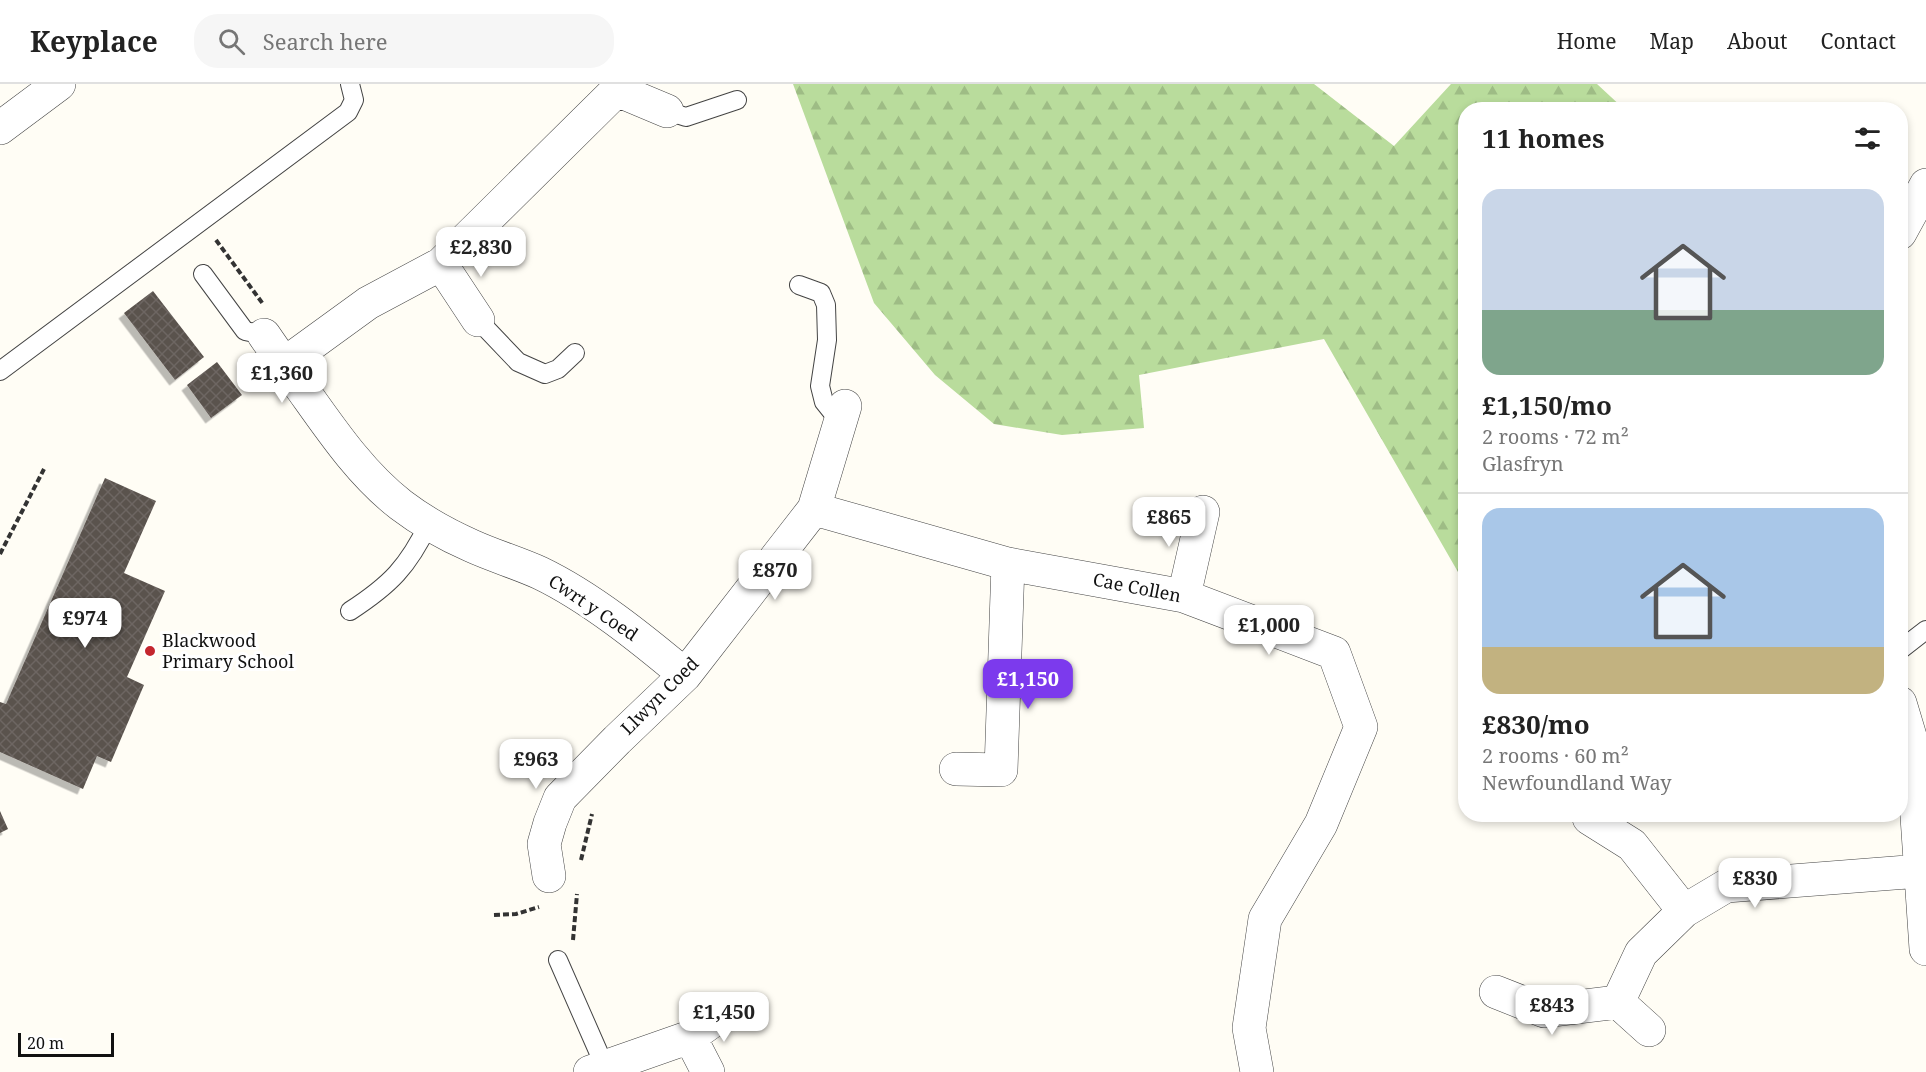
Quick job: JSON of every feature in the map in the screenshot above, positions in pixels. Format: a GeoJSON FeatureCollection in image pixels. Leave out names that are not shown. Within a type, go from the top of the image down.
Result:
{"type":"FeatureCollection","features":[{"type":"Feature","properties":{"kind":"street"},"geometry":{"type":"LineString","coordinates":[[0,128],[59,84]]}},
{"type":"Feature","properties":{"kind":"street"},"geometry":{"type":"LineString","coordinates":[[284,364],[368,303],[441,264],[617,87],[667,111]]}},
{"type":"Feature","properties":{"kind":"street"},"geometry":{"type":"LineString","coordinates":[[1908,218],[1926,185]]}},
{"type":"Feature","properties":{"kind":"street"},"geometry":{"type":"LineString","coordinates":[[441,264],[478,320]]}},
{"type":"Feature","properties":{"kind":"street","name":"Cwrt y Coed"},"geometry":{"type":"LineString","coordinates":[[267,324],[284,364],[362,467],[400,504],[471,546],[538,572],[564,585],[631,632],[685,675]]}},
{"type":"Feature","properties":{"kind":"street","name":"Llwyn Coed"},"geometry":{"type":"LineString","coordinates":[[549,876],[544,844],[561,798],[616,740],[685,675],[814,509],[843,414]]}},
{"type":"Feature","properties":{"kind":"street","name":"Cae Collen"},"geometry":{"type":"LineString","coordinates":[[814,509],[1008,564],[1184,596],[1334,653],[1361,727],[1321,824],[1264,919],[1249,1028],[1257,1072]]}},
{"type":"Feature","properties":{"kind":"street"},"geometry":{"type":"LineString","coordinates":[[1184,596],[1203,512]]}},
{"type":"Feature","properties":{"kind":"street"},"geometry":{"type":"LineString","coordinates":[[956,769],[1001,770],[1008,564]]}},
{"type":"Feature","properties":{"kind":"street"},"geometry":{"type":"LineString","coordinates":[[1908,730],[1912,743],[1926,949]]}},
{"type":"Feature","properties":{"kind":"street"},"geometry":{"type":"LineString","coordinates":[[1595,822],[1632,845],[1684,911]]}},
{"type":"Feature","properties":{"kind":"street"},"geometry":{"type":"LineString","coordinates":[[1618,1002],[1641,953],[1684,911],[1726,885],[1920,871]]}},
{"type":"Feature","properties":{"kind":"street"},"geometry":{"type":"LineString","coordinates":[[1496,992],[1544,1011],[1618,1002],[1649,1030]]}},
{"type":"Feature","properties":{"kind":"street"},"geometry":{"type":"LineString","coordinates":[[598,1070],[690,1037],[729,1008]]}},
{"type":"Feature","properties":{"kind":"street"},"geometry":{"type":"LineString","coordinates":[[690,1037],[708,1072]]}},
{"type":"Feature","properties":{"kind":"lane"},"geometry":{"type":"LineString","coordinates":[[0,371],[348,112],[354,100],[350,84]]}},
{"type":"Feature","properties":{"kind":"lane"},"geometry":{"type":"LineString","coordinates":[[667,111],[686,117],[737,100]]}},
{"type":"Feature","properties":{"kind":"lane","name":"Cwrt y Coed"},"geometry":{"type":"LineString","coordinates":[[203,274],[245,331],[267,324]]}},
{"type":"Feature","properties":{"kind":"lane"},"geometry":{"type":"LineString","coordinates":[[799,285],[821,293],[826,305],[827,340],[820,386],[824,402],[843,414]]}},
{"type":"Feature","properties":{"kind":"lane"},"geometry":{"type":"LineString","coordinates":[[478,320],[518,362],[544,374],[558,369],[575,353]]}},
{"type":"Feature","properties":{"kind":"lane"},"geometry":{"type":"LineString","coordinates":[[350,611],[377,593],[402,569],[429,523]]}},
{"type":"Feature","properties":{"kind":"lane"},"geometry":{"type":"LineString","coordinates":[[1908,644],[1926,630]]}},
{"type":"Feature","properties":{"kind":"lane"},"geometry":{"type":"LineString","coordinates":[[558,960],[598,1070]]}},
{"type":"Feature","properties":{"kind":"path"},"geometry":{"type":"LineString","coordinates":[[214,238],[267,324]]}},
{"type":"Feature","properties":{"kind":"path"},"geometry":{"type":"LineString","coordinates":[[0,554],[44,469]]}},
{"type":"Feature","properties":{"kind":"green space"},"geometry":{"type":"Polygon","coordinates":[[[793,84],[1314,84],[1394,146],[1451,84],[1597,84],[1616,102],[1458,102],[1458,572],[1324,339],[1139,375],[1144,428],[1062,435],[994,424],[935,375],[874,303],[793,84]]]}},
{"type":"Feature","properties":{"kind":"building"},"geometry":{"type":"Polygon","coordinates":[[[153,291],[204,357],[175,380],[124,313],[153,291]]]}},
{"type":"Feature","properties":{"kind":"building"},"geometry":{"type":"Polygon","coordinates":[[[217,362],[242,395],[211,418],[187,385],[217,362]]]}},
{"type":"Feature","properties":{"kind":"building"},"geometry":{"type":"Polygon","coordinates":[[[105,478],[156,501],[124,573],[165,591],[127,677],[144,685],[111,762],[97,756],[83,789],[0,752],[0,702],[6,704],[105,478]]]}},
{"type":"Feature","properties":{"kind":"building"},"geometry":{"type":"Polygon","coordinates":[[[0,811],[8,829],[0,833],[0,811]]]}},
{"type":"Feature","properties":{"kind":"place","name":"Blackwood Primary School"},"geometry":{"type":"Point","coordinates":[150,651]}}]}
